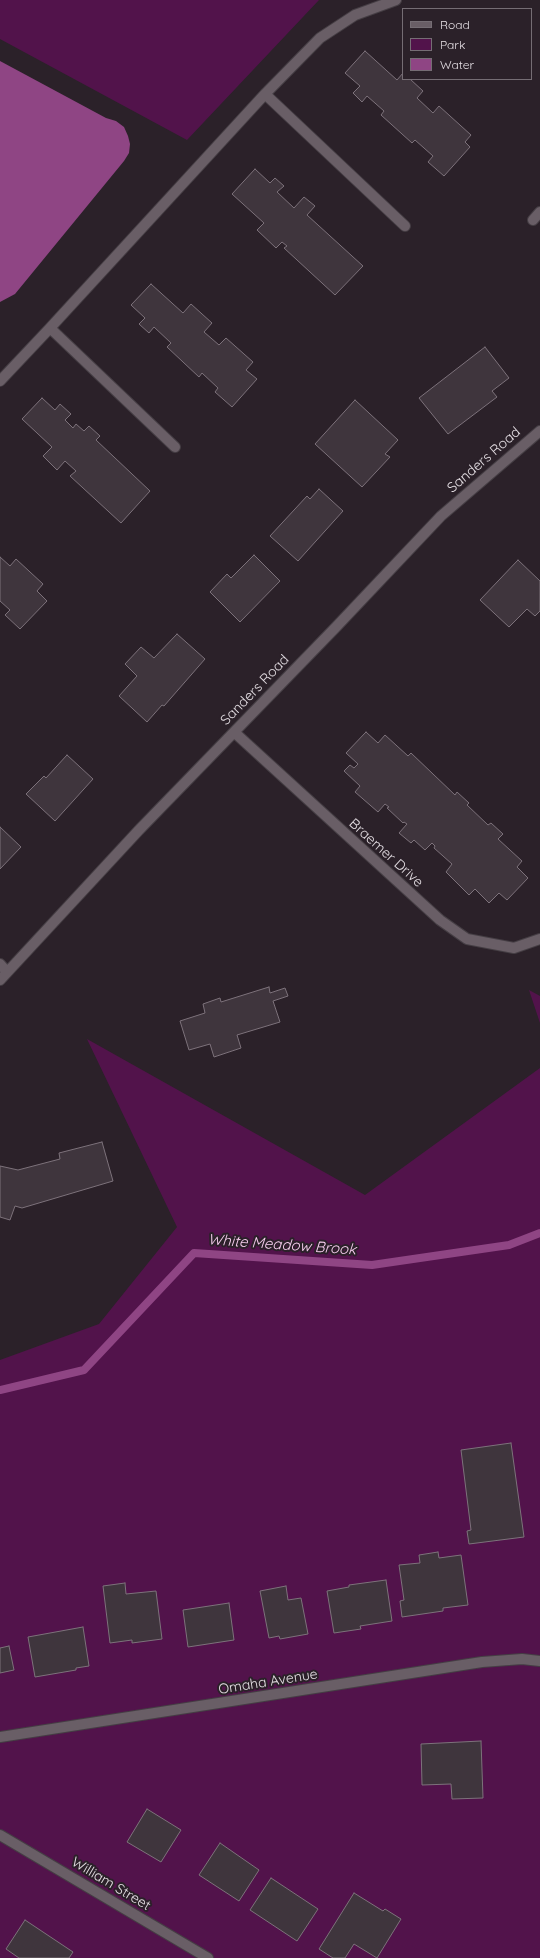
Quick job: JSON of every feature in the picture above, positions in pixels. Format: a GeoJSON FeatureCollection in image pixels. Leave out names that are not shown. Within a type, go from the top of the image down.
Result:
{"type":"FeatureCollection","features":[{"type":"Feature","properties":{"kind":"street"},"geometry":{"type":"LineString","coordinates":[[0,382],[265,94],[320,38],[355,15],[396,0]]}},
{"type":"Feature","properties":{"kind":"street"},"geometry":{"type":"LineString","coordinates":[[265,94],[405,226]]}},
{"type":"Feature","properties":{"kind":"street"},"geometry":{"type":"LineString","coordinates":[[50,328],[175,447]]}},
{"type":"Feature","properties":{"kind":"street","name":"Sanders Road"},"geometry":{"type":"LineString","coordinates":[[0,980],[139,830],[441,516],[540,431]]}},
{"type":"Feature","properties":{"kind":"street","name":"Braemer Drive"},"geometry":{"type":"LineString","coordinates":[[234,732],[330,822],[440,920],[467,939],[514,948],[540,939]]}},
{"type":"Feature","properties":{"kind":"street"},"geometry":{"type":"LineString","coordinates":[[0,964],[7,972]]}},
{"type":"Feature","properties":{"kind":"street","name":"Omaha Avenue"},"geometry":{"type":"LineString","coordinates":[[0,1737],[482,1662],[522,1659],[540,1661]]}},
{"type":"Feature","properties":{"kind":"street","name":"William Street"},"geometry":{"type":"LineString","coordinates":[[0,1835],[208,1958]]}},
{"type":"Feature","properties":{"kind":"green space"},"geometry":{"type":"Polygon","coordinates":[[[0,0],[319,0],[187,140],[0,39],[0,0]]]}},
{"type":"Feature","properties":{"kind":"green space"},"geometry":{"type":"Polygon","coordinates":[[[529,990],[540,996],[540,1023],[529,990]]]}},
{"type":"Feature","properties":{"kind":"green space"},"geometry":{"type":"Polygon","coordinates":[[[87,1039],[365,1195],[540,1068],[540,1958],[0,1958],[0,1360],[99,1324],[177,1227],[87,1039]]]}},
{"type":"Feature","properties":{"kind":"water"},"geometry":{"type":"Polygon","coordinates":[[[0,61],[106,118],[116,121],[124,127],[130,144],[129,153],[124,161],[15,294],[0,302],[0,61]]]}},
{"type":"Feature","properties":{"kind":"building"},"geometry":{"type":"Polygon","coordinates":[[[365,51],[397,80],[402,74],[402,80],[411,80],[423,91],[417,98],[433,113],[439,106],[471,135],[465,142],[470,147],[444,176],[428,162],[433,156],[415,140],[412,143],[381,115],[384,111],[367,96],[362,102],[353,93],[360,86],[345,73],[365,51]]]}},
{"type":"Feature","properties":{"kind":"building"},"geometry":{"type":"Polygon","coordinates":[[[255,169],[270,183],[275,178],[284,186],[277,192],[294,208],[304,197],[315,206],[307,215],[363,266],[335,295],[284,248],[287,246],[282,242],[276,248],[257,230],[264,223],[232,194],[255,169]]]}},
{"type":"Feature","properties":{"kind":"building"},"geometry":{"type":"Polygon","coordinates":[[[151,284],[183,313],[191,304],[212,323],[204,332],[219,345],[226,338],[253,362],[246,370],[257,379],[232,407],[215,392],[218,388],[202,373],[199,377],[167,347],[171,343],[154,327],[149,333],[139,324],[145,318],[131,305],[151,284]]]}},
{"type":"Feature","properties":{"kind":"building"},"geometry":{"type":"Polygon","coordinates":[[[485,347],[509,378],[492,391],[497,397],[448,434],[419,398],[485,347]]]}},
{"type":"Feature","properties":{"kind":"building"},"geometry":{"type":"Polygon","coordinates":[[[42,398],[55,410],[60,404],[71,414],[65,420],[73,428],[76,424],[84,431],[89,426],[100,436],[96,440],[150,491],[121,523],[70,476],[76,471],[65,461],[57,470],[43,456],[52,447],[22,419],[42,398]]]}},
{"type":"Feature","properties":{"kind":"building"},"geometry":{"type":"Polygon","coordinates":[[[355,400],[398,440],[385,454],[390,457],[362,487],[315,444],[355,400]]]}},
{"type":"Feature","properties":{"kind":"building"},"geometry":{"type":"Polygon","coordinates":[[[319,489],[343,511],[298,561],[270,536],[307,496],[310,499],[319,489]]]}},
{"type":"Feature","properties":{"kind":"building"},"geometry":{"type":"Polygon","coordinates":[[[254,555],[280,581],[240,622],[210,592],[227,574],[231,578],[254,555]]]}},
{"type":"Feature","properties":{"kind":"building"},"geometry":{"type":"Polygon","coordinates":[[[0,557],[10,566],[16,559],[43,584],[37,591],[47,601],[20,629],[5,615],[10,610],[0,601],[0,557]]]}},
{"type":"Feature","properties":{"kind":"building"},"geometry":{"type":"Polygon","coordinates":[[[518,560],[540,581],[540,611],[535,616],[527,609],[509,627],[480,600],[518,560]]]}},
{"type":"Feature","properties":{"kind":"building"},"geometry":{"type":"Polygon","coordinates":[[[177,634],[205,659],[164,706],[162,705],[147,722],[119,696],[137,676],[125,664],[141,647],[154,658],[177,634]]]}},
{"type":"Feature","properties":{"kind":"building"},"geometry":{"type":"Polygon","coordinates":[[[366,732],[378,743],[385,735],[408,756],[411,753],[455,795],[457,792],[469,803],[467,805],[488,825],[491,823],[503,834],[498,839],[522,861],[517,867],[528,878],[507,900],[499,893],[489,903],[475,889],[469,895],[446,872],[452,864],[434,848],[435,846],[432,843],[425,850],[414,840],[411,843],[399,833],[407,824],[404,822],[403,823],[387,808],[389,807],[385,804],[378,812],[355,792],[360,786],[344,771],[350,765],[354,768],[358,764],[346,753],[366,732]]]}},
{"type":"Feature","properties":{"kind":"building"},"geometry":{"type":"Polygon","coordinates":[[[67,755],[93,779],[55,821],[26,794],[44,776],[46,778],[67,755]]]}},
{"type":"Feature","properties":{"kind":"building"},"geometry":{"type":"Polygon","coordinates":[[[0,827],[21,847],[0,869],[0,827]]]}},
{"type":"Feature","properties":{"kind":"building"},"geometry":{"type":"Polygon","coordinates":[[[269,987],[270,993],[285,988],[288,996],[273,1001],[280,1022],[237,1035],[241,1048],[214,1057],[210,1044],[189,1050],[180,1021],[205,1013],[203,1004],[220,998],[221,1002],[269,987]]]}},
{"type":"Feature","properties":{"kind":"building"},"geometry":{"type":"Polygon","coordinates":[[[102,1142],[113,1181],[22,1208],[15,1206],[10,1220],[0,1217],[0,1166],[18,1170],[60,1159],[59,1153],[102,1142]]]}},
{"type":"Feature","properties":{"kind":"building"},"geometry":{"type":"Polygon","coordinates":[[[511,1443],[524,1537],[469,1544],[467,1531],[471,1530],[461,1450],[511,1443]]]}},
{"type":"Feature","properties":{"kind":"building"},"geometry":{"type":"Polygon","coordinates":[[[438,1552],[439,1558],[461,1555],[468,1605],[443,1608],[443,1611],[402,1617],[400,1601],[404,1600],[399,1565],[420,1563],[419,1555],[438,1552]]]}},
{"type":"Feature","properties":{"kind":"building"},"geometry":{"type":"Polygon","coordinates":[[[386,1580],[392,1621],[360,1626],[361,1629],[334,1633],[327,1591],[349,1587],[349,1585],[386,1580]]]}},
{"type":"Feature","properties":{"kind":"building"},"geometry":{"type":"Polygon","coordinates":[[[125,1583],[126,1594],[156,1591],[162,1639],[132,1643],[132,1640],[110,1643],[103,1586],[125,1583]]]}},
{"type":"Feature","properties":{"kind":"building"},"geometry":{"type":"Polygon","coordinates":[[[286,1586],[288,1600],[301,1598],[308,1634],[280,1639],[279,1636],[269,1638],[260,1591],[286,1586]]]}},
{"type":"Feature","properties":{"kind":"building"},"geometry":{"type":"Polygon","coordinates":[[[229,1603],[234,1640],[188,1647],[183,1610],[229,1603]]]}},
{"type":"Feature","properties":{"kind":"building"},"geometry":{"type":"Polygon","coordinates":[[[83,1627],[89,1666],[76,1668],[76,1670],[35,1677],[28,1637],[83,1627]]]}},
{"type":"Feature","properties":{"kind":"building"},"geometry":{"type":"Polygon","coordinates":[[[9,1646],[14,1670],[0,1673],[0,1648],[9,1646]]]}},
{"type":"Feature","properties":{"kind":"building"},"geometry":{"type":"Polygon","coordinates":[[[481,1741],[483,1798],[452,1799],[451,1784],[422,1785],[421,1744],[481,1741]]]}},
{"type":"Feature","properties":{"kind":"building"},"geometry":{"type":"Polygon","coordinates":[[[147,1809],[181,1830],[161,1862],[127,1842],[147,1809]]]}},
{"type":"Feature","properties":{"kind":"building"},"geometry":{"type":"Polygon","coordinates":[[[220,1843],[259,1870],[239,1901],[199,1875],[220,1843]]]}},
{"type":"Feature","properties":{"kind":"building"},"geometry":{"type":"Polygon","coordinates":[[[271,1878],[318,1909],[297,1941],[250,1910],[271,1878]]]}},
{"type":"Feature","properties":{"kind":"building"},"geometry":{"type":"Polygon","coordinates":[[[354,1893],[383,1911],[385,1909],[401,1919],[377,1958],[354,1944],[345,1958],[333,1958],[319,1949],[354,1893]]]}},
{"type":"Feature","properties":{"kind":"building"},"geometry":{"type":"Polygon","coordinates":[[[25,1920],[73,1952],[69,1958],[19,1958],[6,1949],[25,1920]]]}},
{"type":"Feature","properties":{"kind":"waterway","name":"White Meadow Brook"},"geometry":{"type":"LineString","coordinates":[[0,1390],[84,1370],[194,1253],[372,1265],[509,1245],[540,1233]]}}]}
